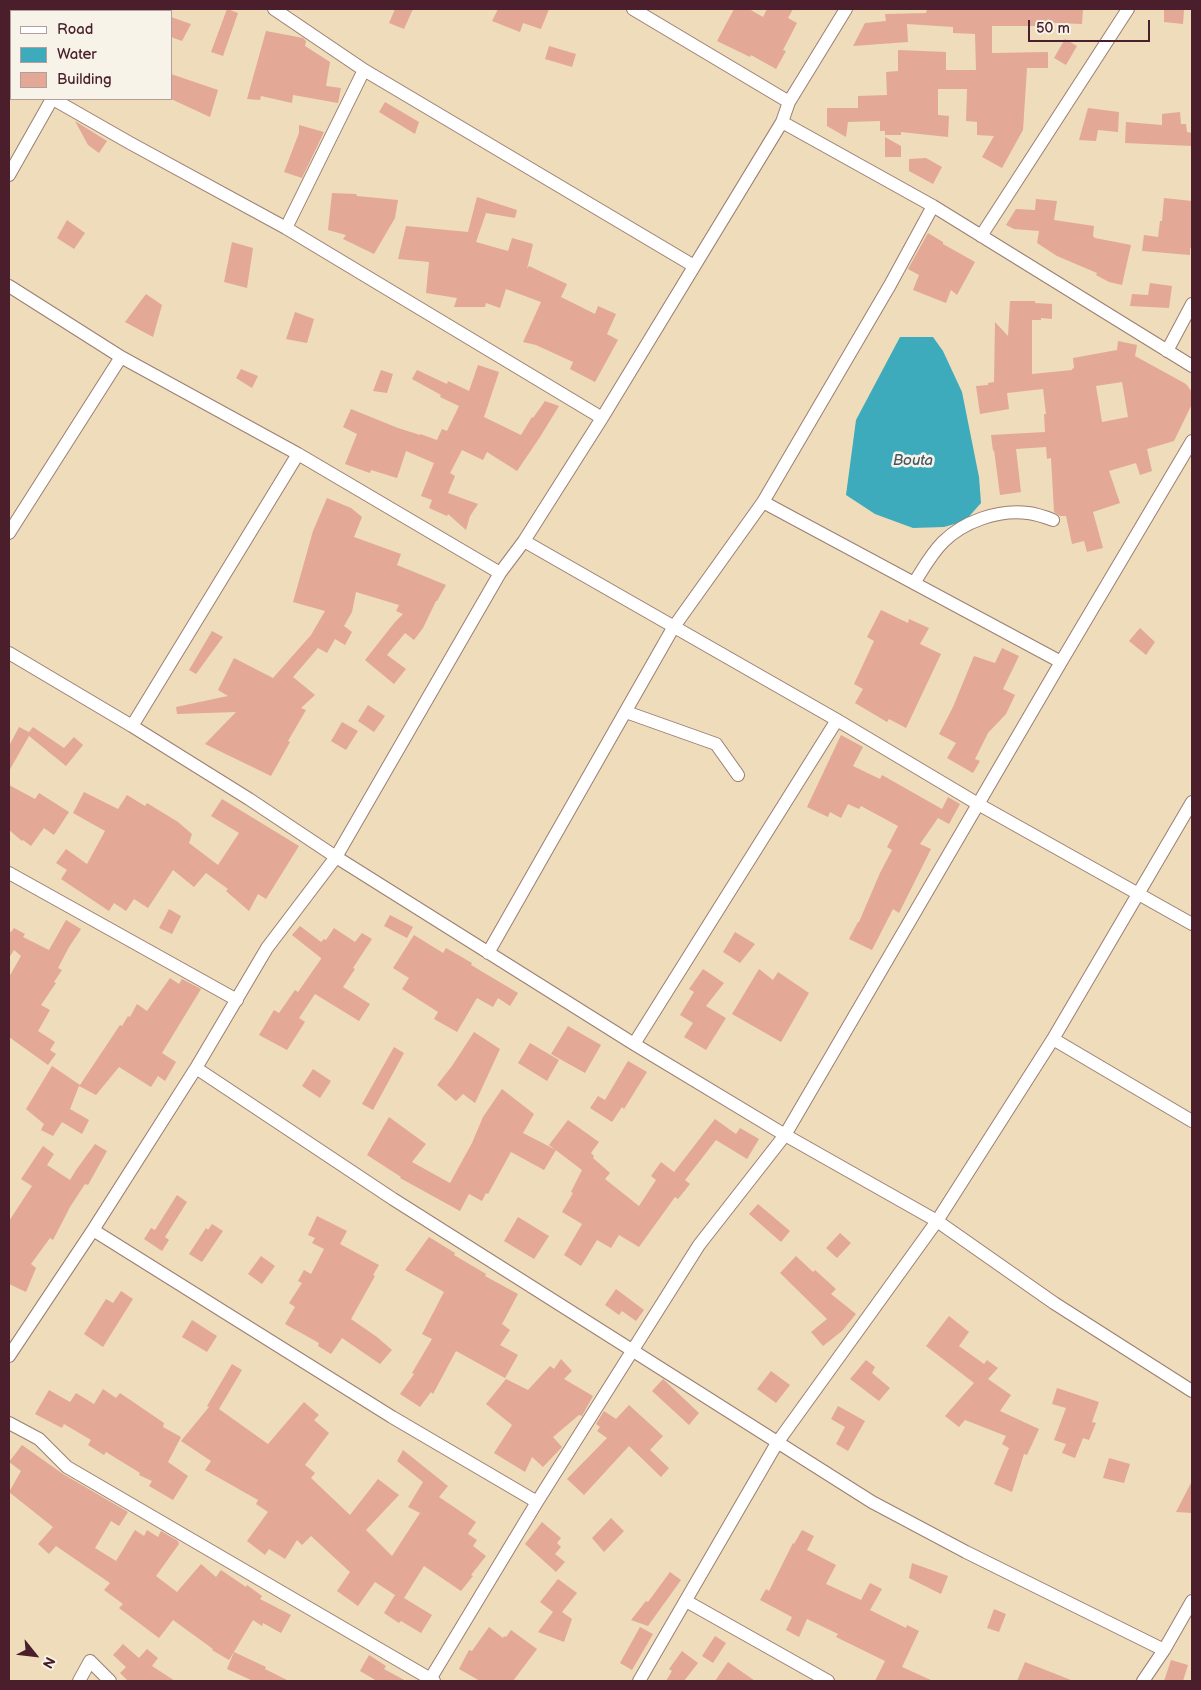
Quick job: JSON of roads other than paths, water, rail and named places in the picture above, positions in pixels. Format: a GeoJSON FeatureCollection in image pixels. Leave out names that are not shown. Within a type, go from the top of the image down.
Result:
{"type":"FeatureCollection","features":[{"type":"Feature","properties":{"kind":"street"},"geometry":{"type":"LineString","coordinates":[[274,9],[364,70],[694,266]]}},
{"type":"Feature","properties":{"kind":"street"},"geometry":{"type":"LineString","coordinates":[[633,9],[789,102]]}},
{"type":"Feature","properties":{"kind":"street"},"geometry":{"type":"LineString","coordinates":[[9,1356],[93,1230],[196,1068],[267,948],[336,857],[500,573],[524,540],[602,418],[782,122],[789,102],[846,9]]}},
{"type":"Feature","properties":{"kind":"street"},"geometry":{"type":"LineString","coordinates":[[982,236],[1128,9]]}},
{"type":"Feature","properties":{"kind":"street"},"geometry":{"type":"LineString","coordinates":[[286,228],[364,70]]}},
{"type":"Feature","properties":{"kind":"street"},"geometry":{"type":"LineString","coordinates":[[9,175],[51,100]]}},
{"type":"Feature","properties":{"kind":"street"},"geometry":{"type":"LineString","coordinates":[[54,100],[286,228],[602,418]]}},
{"type":"Feature","properties":{"kind":"street"},"geometry":{"type":"LineString","coordinates":[[782,122],[933,206],[1192,366]]}},
{"type":"Feature","properties":{"kind":"street"},"geometry":{"type":"LineString","coordinates":[[488,953],[673,628],[763,502],[890,285],[933,206]]}},
{"type":"Feature","properties":{"kind":"street"},"geometry":{"type":"LineString","coordinates":[[9,286],[121,357],[298,454],[500,573]]}},
{"type":"Feature","properties":{"kind":"street"},"geometry":{"type":"LineString","coordinates":[[1167,351],[1192,304]]}},
{"type":"Feature","properties":{"kind":"street"},"geometry":{"type":"LineString","coordinates":[[9,533],[121,357]]}},
{"type":"Feature","properties":{"kind":"street"},"geometry":{"type":"LineString","coordinates":[[9,1423],[39,1439],[67,1467],[431,1680],[537,1502],[700,1245],[785,1135],[1192,441]]}},
{"type":"Feature","properties":{"kind":"street"},"geometry":{"type":"LineString","coordinates":[[132,726],[298,454]]}},
{"type":"Feature","properties":{"kind":"street"},"geometry":{"type":"LineString","coordinates":[[763,502],[1061,662]]}},
{"type":"Feature","properties":{"kind":"street"},"geometry":{"type":"LineString","coordinates":[[914,583],[935,551],[944,541],[953,533],[970,524],[1014,512],[1028,513],[1053,520]]}},
{"type":"Feature","properties":{"kind":"street"},"geometry":{"type":"LineString","coordinates":[[524,540],[673,628],[837,720],[978,804],[1192,924]]}},
{"type":"Feature","properties":{"kind":"street"},"geometry":{"type":"LineString","coordinates":[[9,653],[132,726],[249,799],[336,857],[634,1044],[785,1135],[937,1221],[1054,1303],[1192,1391]]}},
{"type":"Feature","properties":{"kind":"street"},"geometry":{"type":"LineString","coordinates":[[626,712],[716,744],[738,775]]}},
{"type":"Feature","properties":{"kind":"street"},"geometry":{"type":"LineString","coordinates":[[634,1044],[837,720]]}},
{"type":"Feature","properties":{"kind":"street"},"geometry":{"type":"LineString","coordinates":[[639,1681],[777,1443],[937,1221],[1053,1039],[1192,802]]}},
{"type":"Feature","properties":{"kind":"street"},"geometry":{"type":"LineString","coordinates":[[10,878],[237,1000]]}},
{"type":"Feature","properties":{"kind":"street"},"geometry":{"type":"LineString","coordinates":[[1053,1039],[1192,1121]]}},
{"type":"Feature","properties":{"kind":"street"},"geometry":{"type":"LineString","coordinates":[[196,1068],[393,1199],[880,1507],[966,1552],[1164,1650]]}},
{"type":"Feature","properties":{"kind":"street"},"geometry":{"type":"LineString","coordinates":[[93,1230],[392,1417],[537,1502]]}},
{"type":"Feature","properties":{"kind":"street"},"geometry":{"type":"LineString","coordinates":[[686,1601],[820,1679]]}},
{"type":"Feature","properties":{"kind":"street"},"geometry":{"type":"LineString","coordinates":[[1143,1681],[1188,1616],[1192,1601]]}},
{"type":"Feature","properties":{"kind":"street"},"geometry":{"type":"LineString","coordinates":[[79,1681],[90,1661],[110,1681]]}},
{"type":"Feature","properties":{"kind":"water","name":"Bouta"},"geometry":{"type":"Polygon","coordinates":[[[900,337],[933,337],[943,351],[962,392],[979,477],[981,503],[965,521],[944,527],[913,528],[875,514],[846,495],[856,420],[900,337]]]}}]}
